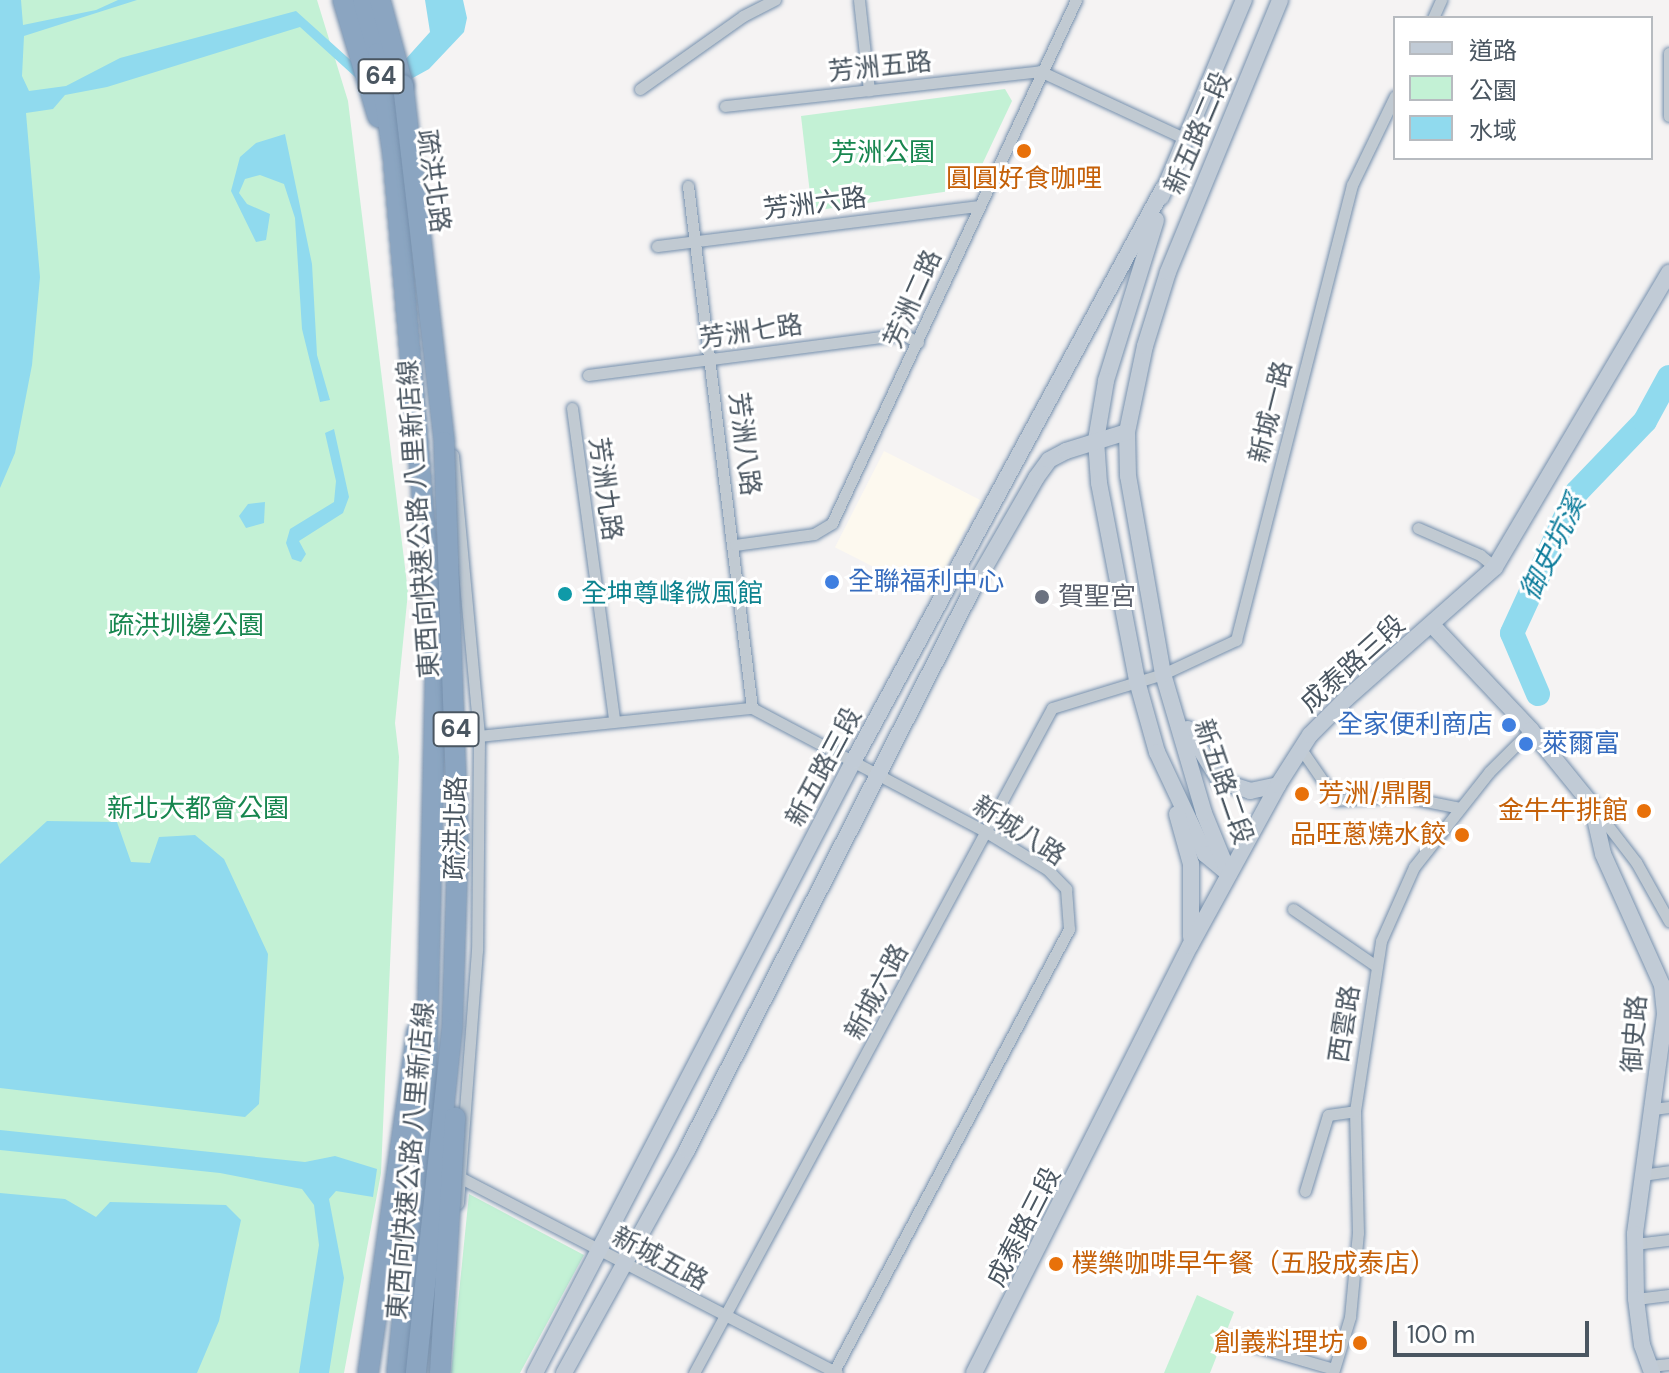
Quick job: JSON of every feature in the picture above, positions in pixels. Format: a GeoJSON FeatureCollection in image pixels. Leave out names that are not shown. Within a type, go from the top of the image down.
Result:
{"type":"FeatureCollection","features":[{"type":"Feature","properties":{"kind":"highway"},"geometry":{"type":"LineString","coordinates":[[343,0],[393,154]]}},
{"type":"Feature","properties":{"kind":"highway","name":"東西向快速公路 八里新店線"},"geometry":{"type":"LineString","coordinates":[[363,0],[378,53],[393,154],[436,655],[426,1088],[397,1373]]}},
{"type":"Feature","properties":{"kind":"highway","name":"東西向快速公路 八里新店線"},"geometry":{"type":"LineString","coordinates":[[377,0],[403,85],[444,442],[457,737],[452,1029],[416,1373]]}},
{"type":"Feature","properties":{"kind":"highway"},"geometry":{"type":"LineString","coordinates":[[387,0],[403,85]]}},
{"type":"Feature","properties":{"kind":"highway"},"geometry":{"type":"LineString","coordinates":[[368,1373],[429,964]]}},
{"type":"Feature","properties":{"kind":"highway"},"geometry":{"type":"LineString","coordinates":[[440,1373],[455,1119],[452,1029]]}},
{"type":"Feature","properties":{"kind":"main road","name":"新五路二段"},"geometry":{"type":"LineString","coordinates":[[1229,874],[1205,854],[1157,752],[1137,681],[1110,549],[1096,440],[1106,381],[1163,189],[1244,0]]}},
{"type":"Feature","properties":{"kind":"main road","name":"新五路二段"},"geometry":{"type":"LineString","coordinates":[[1229,874],[1204,813],[1163,674],[1128,476],[1127,432],[1145,346],[1168,272],[1280,0]]}},
{"type":"Feature","properties":{"kind":"main road","name":"新五路三段"},"geometry":{"type":"LineString","coordinates":[[535,1373],[854,760],[1163,189]]}},
{"type":"Feature","properties":{"kind":"main road","name":"成泰路三段"},"geometry":{"type":"LineString","coordinates":[[974,1373],[1190,946],[1278,785],[1301,749],[1346,699],[1433,626],[1495,567],[1669,273]]}},
{"type":"Feature","properties":{"kind":"main road","name":"新五路三段"},"geometry":{"type":"LineString","coordinates":[[564,1373],[624,1265],[1036,478],[1049,460],[1096,440],[1127,432]]}},
{"type":"Feature","properties":{"kind":"main road","name":"御史路"},"geometry":{"type":"LineString","coordinates":[[1433,626],[1531,730],[1592,805],[1603,854],[1662,985],[1665,1014],[1661,1108],[1642,1175],[1635,1244],[1636,1299],[1642,1345],[1651,1370]]}},
{"type":"Feature","properties":{"kind":"main road"},"geometry":{"type":"LineString","coordinates":[[1163,674],[1196,747],[1220,781],[1242,790],[1278,785]]}},
{"type":"Feature","properties":{"kind":"main road"},"geometry":{"type":"LineString","coordinates":[[1157,752],[1191,864],[1190,946]]}},
{"type":"Feature","properties":{"kind":"street","name":"疏洪北路"},"geometry":{"type":"LineString","coordinates":[[377,0],[406,139],[458,489],[479,736],[477,950],[463,1179],[428,1373]]}},
{"type":"Feature","properties":{"kind":"street"},"geometry":{"type":"LineString","coordinates":[[640,89],[743,16],[775,0]]}},
{"type":"Feature","properties":{"kind":"street"},"geometry":{"type":"LineString","coordinates":[[859,0],[869,90]]}},
{"type":"Feature","properties":{"kind":"street","name":"芳洲二路"},"geometry":{"type":"LineString","coordinates":[[735,545],[814,534],[832,523],[918,342],[1040,71],[1076,0]]}},
{"type":"Feature","properties":{"kind":"street"},"geometry":{"type":"LineString","coordinates":[[1669,53],[1665,79],[1669,116]]}},
{"type":"Feature","properties":{"kind":"street"},"geometry":{"type":"LineString","coordinates":[[1040,71],[1184,138]]}},
{"type":"Feature","properties":{"kind":"street","name":"芳洲五路"},"geometry":{"type":"LineString","coordinates":[[725,106],[1040,71]]}},
{"type":"Feature","properties":{"kind":"street","name":"新城一路"},"geometry":{"type":"LineString","coordinates":[[1137,681],[1163,674],[1236,640],[1352,185],[1393,100]]}},
{"type":"Feature","properties":{"kind":"street","name":"芳洲八路"},"geometry":{"type":"LineString","coordinates":[[688,186],[735,545],[752,708]]}},
{"type":"Feature","properties":{"kind":"street","name":"芳洲六路"},"geometry":{"type":"LineString","coordinates":[[657,246],[978,206]]}},
{"type":"Feature","properties":{"kind":"street","name":"芳洲七路"},"geometry":{"type":"LineString","coordinates":[[588,375],[902,334],[918,342]]}},
{"type":"Feature","properties":{"kind":"street","name":"芳洲九路"},"geometry":{"type":"LineString","coordinates":[[572,408],[614,719]]}},
{"type":"Feature","properties":{"kind":"street"},"geometry":{"type":"LineString","coordinates":[[1418,528],[1480,555],[1495,567]]}},
{"type":"Feature","properties":{"kind":"street","name":"新城六路"},"geometry":{"type":"LineString","coordinates":[[694,1373],[988,833],[1052,708],[1137,681]]}},
{"type":"Feature","properties":{"kind":"street"},"geometry":{"type":"LineString","coordinates":[[479,736],[614,719],[752,708]]}},
{"type":"Feature","properties":{"kind":"street","name":"新城八路"},"geometry":{"type":"LineString","coordinates":[[752,708],[988,833],[1047,869],[1066,889],[1069,929],[835,1372]]}},
{"type":"Feature","properties":{"kind":"street","name":"西雲路"},"geometry":{"type":"LineString","coordinates":[[1334,1371],[1350,1317],[1358,1233],[1355,1111],[1381,941],[1414,867],[1460,808],[1531,730]]}},
{"type":"Feature","properties":{"kind":"street"},"geometry":{"type":"LineString","coordinates":[[1301,749],[1336,800],[1400,796],[1460,808]]}},
{"type":"Feature","properties":{"kind":"street"},"geometry":{"type":"LineString","coordinates":[[1592,805],[1636,862],[1669,921]]}},
{"type":"Feature","properties":{"kind":"street"},"geometry":{"type":"LineString","coordinates":[[1293,909],[1376,966]]}},
{"type":"Feature","properties":{"kind":"street"},"geometry":{"type":"LineString","coordinates":[[1305,1191],[1328,1115],[1355,1111]]}},
{"type":"Feature","properties":{"kind":"street"},"geometry":{"type":"LineString","coordinates":[[1642,1175],[1669,1171]]}},
{"type":"Feature","properties":{"kind":"street","name":"新城五路"},"geometry":{"type":"LineString","coordinates":[[463,1179],[723,1318],[835,1372]]}},
{"type":"Feature","properties":{"kind":"street"},"geometry":{"type":"LineString","coordinates":[[1635,1244],[1669,1240]]}},
{"type":"Feature","properties":{"kind":"street"},"geometry":{"type":"LineString","coordinates":[[1636,1299],[1669,1295]]}},
{"type":"Feature","properties":{"kind":"street"},"geometry":{"type":"LineString","coordinates":[[1227,1338],[1334,1371]]}},
{"type":"Feature","properties":{"kind":"street"},"geometry":{"type":"LineString","coordinates":[[1651,1370],[1669,1364]]}},
{"type":"Feature","properties":{"kind":"shaded area"},"geometry":{"type":"Polygon","coordinates":[[[884,451],[980,500],[931,596],[835,547],[884,451]]]}},
{"type":"Feature","properties":{"kind":"green space","name":"疏洪圳邊公園"},"geometry":{"type":"Polygon","coordinates":[[[0,0],[317,0],[348,101],[408,592],[395,723],[399,757],[381,1173],[344,1373],[0,1373],[0,0]]]}},
{"type":"Feature","properties":{"kind":"green space","name":"芳洲公園"},"geometry":{"type":"Polygon","coordinates":[[[1005,89],[1012,101],[971,188],[812,211],[801,116],[1005,89]]]}},
{"type":"Feature","properties":{"kind":"green space"},"geometry":{"type":"Polygon","coordinates":[[[469,1194],[584,1255],[520,1373],[451,1373],[469,1194]]]}},
{"type":"Feature","properties":{"kind":"green space"},"geometry":{"type":"Polygon","coordinates":[[[1197,1295],[1234,1312],[1210,1373],[1164,1373],[1197,1295]]]}},
{"type":"Feature","properties":{"kind":"water"},"geometry":{"type":"Polygon","coordinates":[[[0,0],[21,0],[23,25],[96,10],[118,0],[137,0],[24,36],[22,76],[29,91],[66,86],[120,58],[296,11],[366,74],[395,71],[430,32],[425,0],[463,0],[467,18],[464,32],[429,69],[391,90],[365,86],[300,27],[107,87],[65,95],[53,109],[26,113],[40,277],[32,365],[15,453],[0,488],[0,0]]]}},
{"type":"Feature","properties":{"kind":"water"},"geometry":{"type":"Polygon","coordinates":[[[285,134],[312,264],[317,355],[330,400],[320,402],[302,329],[295,218],[284,184],[260,175],[245,179],[239,193],[247,204],[270,214],[266,240],[256,242],[231,191],[240,157],[256,143],[285,134]]]}},
{"type":"Feature","properties":{"kind":"water"},"geometry":{"type":"Polygon","coordinates":[[[334,429],[349,497],[343,513],[299,541],[306,554],[301,562],[292,559],[286,543],[290,529],[334,502],[336,481],[325,433],[334,429]]]}},
{"type":"Feature","properties":{"kind":"water"},"geometry":{"type":"Polygon","coordinates":[[[265,502],[264,523],[246,528],[239,516],[248,504],[265,502]]]}},
{"type":"Feature","properties":{"kind":"water"},"geometry":{"type":"Polygon","coordinates":[[[47,821],[117,822],[131,862],[150,863],[159,837],[195,835],[224,859],[268,954],[259,1104],[245,1117],[0,1088],[0,864],[47,821]]]}},
{"type":"Feature","properties":{"kind":"water"},"geometry":{"type":"Polygon","coordinates":[[[0,1130],[305,1162],[335,1156],[377,1169],[373,1197],[336,1191],[329,1199],[344,1278],[329,1373],[299,1373],[319,1245],[314,1205],[302,1189],[220,1173],[0,1150],[0,1130]]]}},
{"type":"Feature","properties":{"kind":"water"},"geometry":{"type":"Polygon","coordinates":[[[0,1193],[65,1199],[96,1217],[110,1202],[226,1205],[241,1220],[219,1321],[197,1373],[0,1373],[0,1193]]]}},
{"type":"Feature","properties":{"kind":"waterway","name":"御史坑溪"},"geometry":{"type":"LineString","coordinates":[[1538,694],[1512,633],[1577,492],[1645,421],[1669,377]]}},
{"type":"Feature","properties":{"kind":"place","name":"圓圓好食咖哩"},"geometry":{"type":"Point","coordinates":[1024,151]}},
{"type":"Feature","properties":{"kind":"place","name":"全聯福利中心"},"geometry":{"type":"Point","coordinates":[832,582]}},
{"type":"Feature","properties":{"kind":"place","name":"全坤尊峰微風館"},"geometry":{"type":"Point","coordinates":[565,594]}},
{"type":"Feature","properties":{"kind":"place","name":"賀聖宮"},"geometry":{"type":"Point","coordinates":[1042,597]}},
{"type":"Feature","properties":{"kind":"place","name":"全家便利商店"},"geometry":{"type":"Point","coordinates":[1509,725]}},
{"type":"Feature","properties":{"kind":"place","name":"萊爾富"},"geometry":{"type":"Point","coordinates":[1526,744]}},
{"type":"Feature","properties":{"kind":"place","name":"芳洲/鼎閣"},"geometry":{"type":"Point","coordinates":[1302,794]}},
{"type":"Feature","properties":{"kind":"place","name":"金牛牛排館"},"geometry":{"type":"Point","coordinates":[1644,811]}},
{"type":"Feature","properties":{"kind":"place","name":"品旺蔥燒水餃"},"geometry":{"type":"Point","coordinates":[1462,835]}},
{"type":"Feature","properties":{"kind":"place","name":"樸樂咖啡早午餐（五股成泰店）"},"geometry":{"type":"Point","coordinates":[1056,1264]}},
{"type":"Feature","properties":{"kind":"place","name":"創義料理坊"},"geometry":{"type":"Point","coordinates":[1360,1343]}},
{"type":"Feature","properties":{"kind":"park label","name":"新北大都會公園"},"geometry":{"type":"Point","coordinates":[198,809]}}]}
